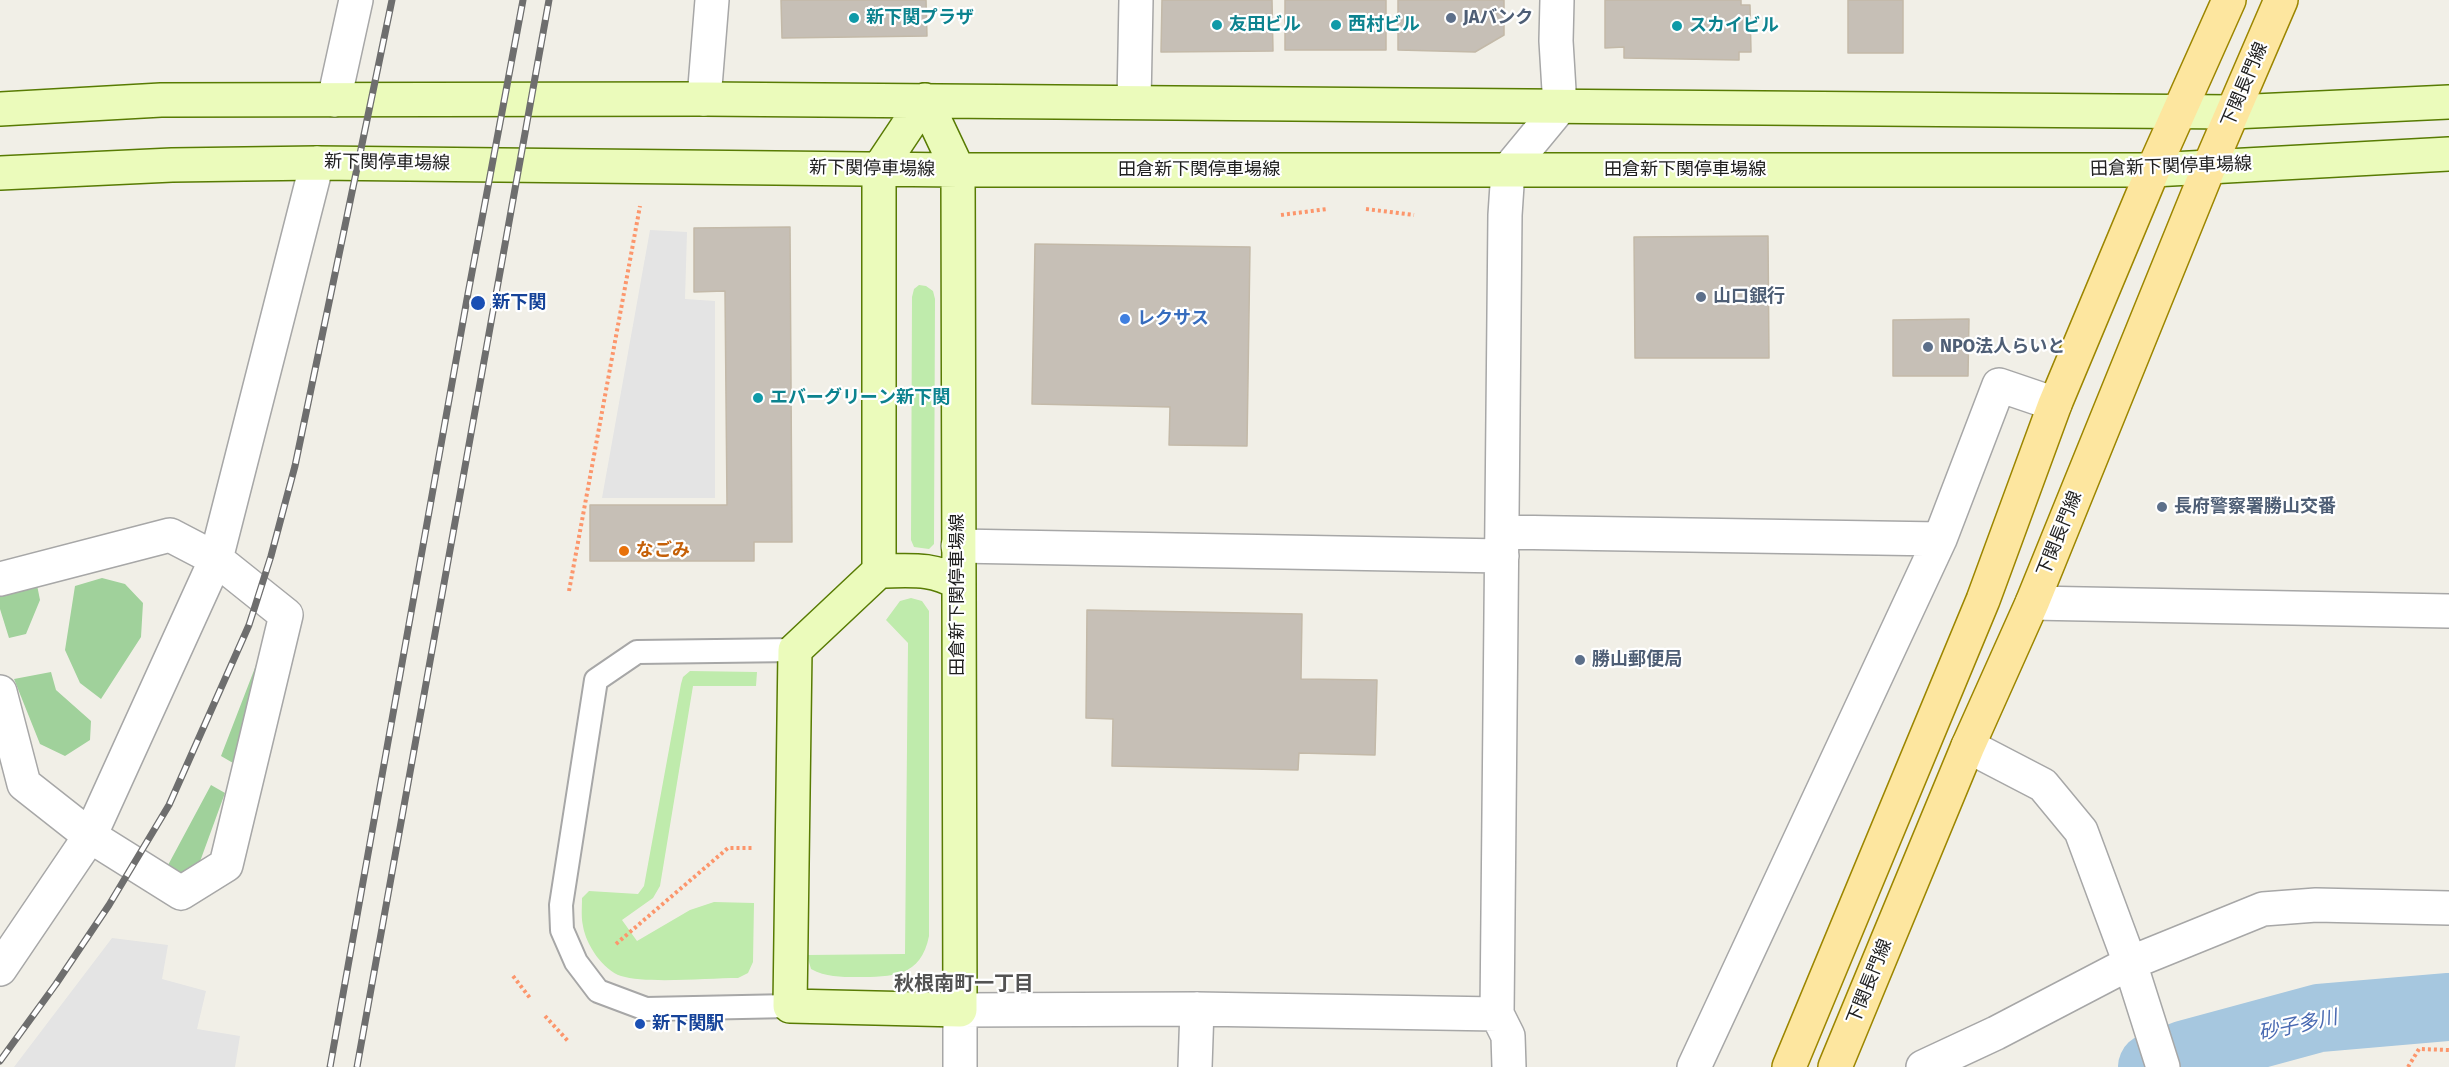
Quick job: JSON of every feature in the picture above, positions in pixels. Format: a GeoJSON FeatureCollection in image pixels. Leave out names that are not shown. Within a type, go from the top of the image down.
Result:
{"type":"FeatureCollection","features":[{"type":"Feature","properties":{"kind":"main road"},"geometry":{"type":"LineString","coordinates":[[1789,1067],[1983,600],[2055,404],[2153,170],[2229,0]]}},
{"type":"Feature","properties":{"kind":"main road","name":"下関長門線"},"geometry":{"type":"LineString","coordinates":[[1835,1067],[1968,746],[2032,603],[2208,167],[2281,0]]}},
{"type":"Feature","properties":{"kind":"main road"},"geometry":{"type":"LineString","coordinates":[[0,110],[161,100],[925,100],[2233,112],[2449,102]]}},
{"type":"Feature","properties":{"kind":"main road"},"geometry":{"type":"LineString","coordinates":[[879,571],[879,169],[925,100]]}},
{"type":"Feature","properties":{"kind":"main road","name":"新下関停車場線"},"geometry":{"type":"LineString","coordinates":[[0,173],[172,165],[317,163],[958,170],[925,100]]}},
{"type":"Feature","properties":{"kind":"main road","name":"田倉新下関停車場線"},"geometry":{"type":"LineString","coordinates":[[960,1010],[958,170],[2153,170],[2449,154]]}},
{"type":"Feature","properties":{"kind":"main road"},"geometry":{"type":"LineString","coordinates":[[958,583],[943,574],[923,571],[879,571],[795,650],[790,1006],[960,1010]]}},
{"type":"Feature","properties":{"kind":"street"},"geometry":{"type":"LineString","coordinates":[[334,100],[356,0]]}},
{"type":"Feature","properties":{"kind":"street"},"geometry":{"type":"LineString","coordinates":[[704,99],[712,0]]}},
{"type":"Feature","properties":{"kind":"street"},"geometry":{"type":"LineString","coordinates":[[1134,102],[1136,0]]}},
{"type":"Feature","properties":{"kind":"street"},"geometry":{"type":"LineString","coordinates":[[1509,1067],[1508,1036],[1497,1014],[1505,215],[1508,170],[1560,107],[1556,41],[1557,0]]}},
{"type":"Feature","properties":{"kind":"street"},"geometry":{"type":"LineString","coordinates":[[0,969],[90,836],[216,559],[317,163]]}},
{"type":"Feature","properties":{"kind":"street"},"geometry":{"type":"LineString","coordinates":[[1694,1067],[1940,539],[1999,386],[2055,404]]}},
{"type":"Feature","properties":{"kind":"street"},"geometry":{"type":"LineString","coordinates":[[0,579],[170,536],[216,559],[286,615],[226,865],[181,893],[90,836],[24,784],[0,692]]}},
{"type":"Feature","properties":{"kind":"street"},"geometry":{"type":"LineString","coordinates":[[958,546],[1502,544],[1940,539]]}},
{"type":"Feature","properties":{"kind":"street"},"geometry":{"type":"LineString","coordinates":[[2032,603],[2449,611]]}},
{"type":"Feature","properties":{"kind":"street"},"geometry":{"type":"LineString","coordinates":[[1968,746],[2043,785],[2082,831],[2130,963],[2163,1067]]}},
{"type":"Feature","properties":{"kind":"street"},"geometry":{"type":"LineString","coordinates":[[1923,1067],[1996,1033],[2130,963],[2263,909],[2316,905],[2449,908]]}},
{"type":"Feature","properties":{"kind":"street"},"geometry":{"type":"LineString","coordinates":[[960,1067],[960,1010],[993,1008],[1197,1009],[1497,1014]]}},
{"type":"Feature","properties":{"kind":"street"},"geometry":{"type":"LineString","coordinates":[[1195,1067],[1197,1009]]}},
{"type":"Feature","properties":{"kind":"lane"},"geometry":{"type":"LineString","coordinates":[[790,1006],[646,1009],[598,991],[576,962],[562,930],[561,905],[596,681],[637,652],[795,650]]}},
{"type":"Feature","properties":{"kind":"path"},"geometry":{"type":"LineString","coordinates":[[569,591],[640,206]]}},
{"type":"Feature","properties":{"kind":"path"},"geometry":{"type":"LineString","coordinates":[[1281,215],[1328,208]]}},
{"type":"Feature","properties":{"kind":"path"},"geometry":{"type":"LineString","coordinates":[[1365,208],[1414,215]]}},
{"type":"Feature","properties":{"kind":"path"},"geometry":{"type":"LineString","coordinates":[[616,944],[728,848],[752,848]]}},
{"type":"Feature","properties":{"kind":"path"},"geometry":{"type":"LineString","coordinates":[[513,975],[531,998]]}},
{"type":"Feature","properties":{"kind":"path"},"geometry":{"type":"LineString","coordinates":[[545,1016],[568,1041]]}},
{"type":"Feature","properties":{"kind":"path"},"geometry":{"type":"LineString","coordinates":[[2408,1067],[2419,1049],[2449,1050]]}},
{"type":"Feature","properties":{"kind":"green space"},"geometry":{"type":"Polygon","coordinates":[[[919,285],[926,286],[933,291],[935,299],[934,544],[929,549],[914,547],[911,540],[912,297],[914,289],[919,285]]]}},
{"type":"Feature","properties":{"kind":"green space"},"geometry":{"type":"Polygon","coordinates":[[[102,578],[125,584],[143,603],[141,637],[101,699],[80,683],[65,650],[75,586],[102,578]]]}},
{"type":"Feature","properties":{"kind":"green space"},"geometry":{"type":"Polygon","coordinates":[[[37,585],[40,600],[26,634],[9,638],[0,609],[0,594],[37,585]]]}},
{"type":"Feature","properties":{"kind":"green space"},"geometry":{"type":"Polygon","coordinates":[[[911,598],[922,601],[929,611],[929,936],[919,960],[903,972],[870,977],[828,975],[811,969],[807,955],[905,954],[908,643],[886,620],[900,601],[911,598]]]}},
{"type":"Feature","properties":{"kind":"green space"},"geometry":{"type":"Polygon","coordinates":[[[268,634],[233,763],[221,756],[268,634]]]}},
{"type":"Feature","properties":{"kind":"green space"},"geometry":{"type":"Polygon","coordinates":[[[690,671],[757,672],[756,686],[693,686],[660,886],[653,898],[622,920],[637,941],[690,910],[714,902],[754,903],[753,962],[748,973],[738,978],[646,980],[621,976],[602,963],[588,941],[583,926],[582,898],[589,891],[638,894],[644,886],[681,684],[683,677],[690,671]]]}},
{"type":"Feature","properties":{"kind":"green space"},"geometry":{"type":"Polygon","coordinates":[[[51,672],[56,690],[91,721],[90,740],[65,756],[40,744],[14,679],[51,672]]]}},
{"type":"Feature","properties":{"kind":"green space"},"geometry":{"type":"Polygon","coordinates":[[[211,785],[225,793],[198,867],[181,877],[167,867],[211,785]]]}},
{"type":"Feature","properties":{"kind":"shaded area"},"geometry":{"type":"Polygon","coordinates":[[[650,230],[687,232],[685,299],[715,301],[715,498],[602,498],[650,230]]]}},
{"type":"Feature","properties":{"kind":"shaded area"},"geometry":{"type":"Polygon","coordinates":[[[112,938],[168,945],[162,979],[206,991],[197,1029],[240,1036],[235,1067],[14,1067],[112,938]]]}},
{"type":"Feature","properties":{"kind":"building","name":"新下関プラザ"},"geometry":{"type":"Polygon","coordinates":[[[781,0],[926,0],[927,36],[782,38],[781,0]]]}},
{"type":"Feature","properties":{"kind":"building","name":"友田ビル"},"geometry":{"type":"Polygon","coordinates":[[[1162,0],[1272,0],[1273,51],[1161,52],[1162,0]]]}},
{"type":"Feature","properties":{"kind":"building","name":"西村ビル"},"geometry":{"type":"Polygon","coordinates":[[[1285,0],[1386,0],[1386,50],[1285,50],[1285,0]]]}},
{"type":"Feature","properties":{"kind":"building","name":"JAバンク"},"geometry":{"type":"Polygon","coordinates":[[[1398,0],[1504,0],[1504,35],[1475,52],[1398,50],[1398,0]]]}},
{"type":"Feature","properties":{"kind":"building","name":"スカイビル"},"geometry":{"type":"Polygon","coordinates":[[[1605,0],[1741,0],[1741,5],[1750,5],[1751,52],[1739,52],[1739,60],[1624,58],[1624,47],[1605,48],[1605,0]]]}},
{"type":"Feature","properties":{"kind":"building"},"geometry":{"type":"Polygon","coordinates":[[[1848,0],[1903,0],[1903,53],[1848,53],[1848,0]]]}},
{"type":"Feature","properties":{"kind":"building","name":"エバーグリーン新下関"},"geometry":{"type":"Polygon","coordinates":[[[790,227],[792,542],[754,542],[754,561],[590,561],[590,505],[727,505],[725,291],[694,292],[694,228],[790,227]]]}},
{"type":"Feature","properties":{"kind":"building","name":"山口銀行"},"geometry":{"type":"Polygon","coordinates":[[[1768,236],[1769,358],[1635,358],[1634,237],[1768,236]]]}},
{"type":"Feature","properties":{"kind":"building"},"geometry":{"type":"Polygon","coordinates":[[[1035,244],[1250,247],[1247,446],[1169,445],[1170,407],[1032,404],[1035,244]]]}},
{"type":"Feature","properties":{"kind":"building"},"geometry":{"type":"Polygon","coordinates":[[[1969,319],[1968,376],[1893,376],[1893,320],[1969,319]]]}},
{"type":"Feature","properties":{"kind":"building"},"geometry":{"type":"Polygon","coordinates":[[[1087,610],[1302,614],[1301,679],[1377,680],[1375,755],[1299,753],[1298,770],[1112,766],[1113,719],[1086,718],[1087,610]]]}},
{"type":"Feature","properties":{"kind":"waterway","name":"砂子多川"},"geometry":{"type":"LineString","coordinates":[[2152,1067],[2186,1054],[2319,1018],[2449,1007]]}},
{"type":"Feature","properties":{"kind":"railway"},"geometry":{"type":"LineString","coordinates":[[0,1061],[56,984],[109,905],[169,805],[249,625],[271,556],[295,466],[392,0]]}},
{"type":"Feature","properties":{"kind":"railway"},"geometry":{"type":"LineString","coordinates":[[330,1067],[467,299],[523,0]]}},
{"type":"Feature","properties":{"kind":"railway"},"geometry":{"type":"LineString","coordinates":[[357,1067],[549,0]]}},
{"type":"Feature","properties":{"kind":"place","name":"新下関プラザ"},"geometry":{"type":"Point","coordinates":[854,18]}},
{"type":"Feature","properties":{"kind":"place","name":"JAバンク"},"geometry":{"type":"Point","coordinates":[1451,18]}},
{"type":"Feature","properties":{"kind":"place","name":"友田ビル"},"geometry":{"type":"Point","coordinates":[1217,25]}},
{"type":"Feature","properties":{"kind":"place","name":"西村ビル"},"geometry":{"type":"Point","coordinates":[1336,25]}},
{"type":"Feature","properties":{"kind":"place","name":"スカイビル"},"geometry":{"type":"Point","coordinates":[1677,26]}},
{"type":"Feature","properties":{"kind":"place","name":"山口銀行"},"geometry":{"type":"Point","coordinates":[1701,297]}},
{"type":"Feature","properties":{"kind":"place","name":"新下関"},"geometry":{"type":"Point","coordinates":[478,303]}},
{"type":"Feature","properties":{"kind":"place","name":"レクサス"},"geometry":{"type":"Point","coordinates":[1125,319]}},
{"type":"Feature","properties":{"kind":"place","name":"NPO法人らいと"},"geometry":{"type":"Point","coordinates":[1928,347]}},
{"type":"Feature","properties":{"kind":"place","name":"エバーグリーン新下関"},"geometry":{"type":"Point","coordinates":[758,398]}},
{"type":"Feature","properties":{"kind":"place","name":"長府警察署勝山交番"},"geometry":{"type":"Point","coordinates":[2162,507]}},
{"type":"Feature","properties":{"kind":"place","name":"なごみ"},"geometry":{"type":"Point","coordinates":[624,551]}},
{"type":"Feature","properties":{"kind":"place","name":"勝山郵便局"},"geometry":{"type":"Point","coordinates":[1580,660]}},
{"type":"Feature","properties":{"kind":"place","name":"新下関駅"},"geometry":{"type":"Point","coordinates":[640,1024]}},
{"type":"Feature","properties":{"kind":"district","name":"秋根南町一丁目"},"geometry":{"type":"Point","coordinates":[964,984]}}]}
